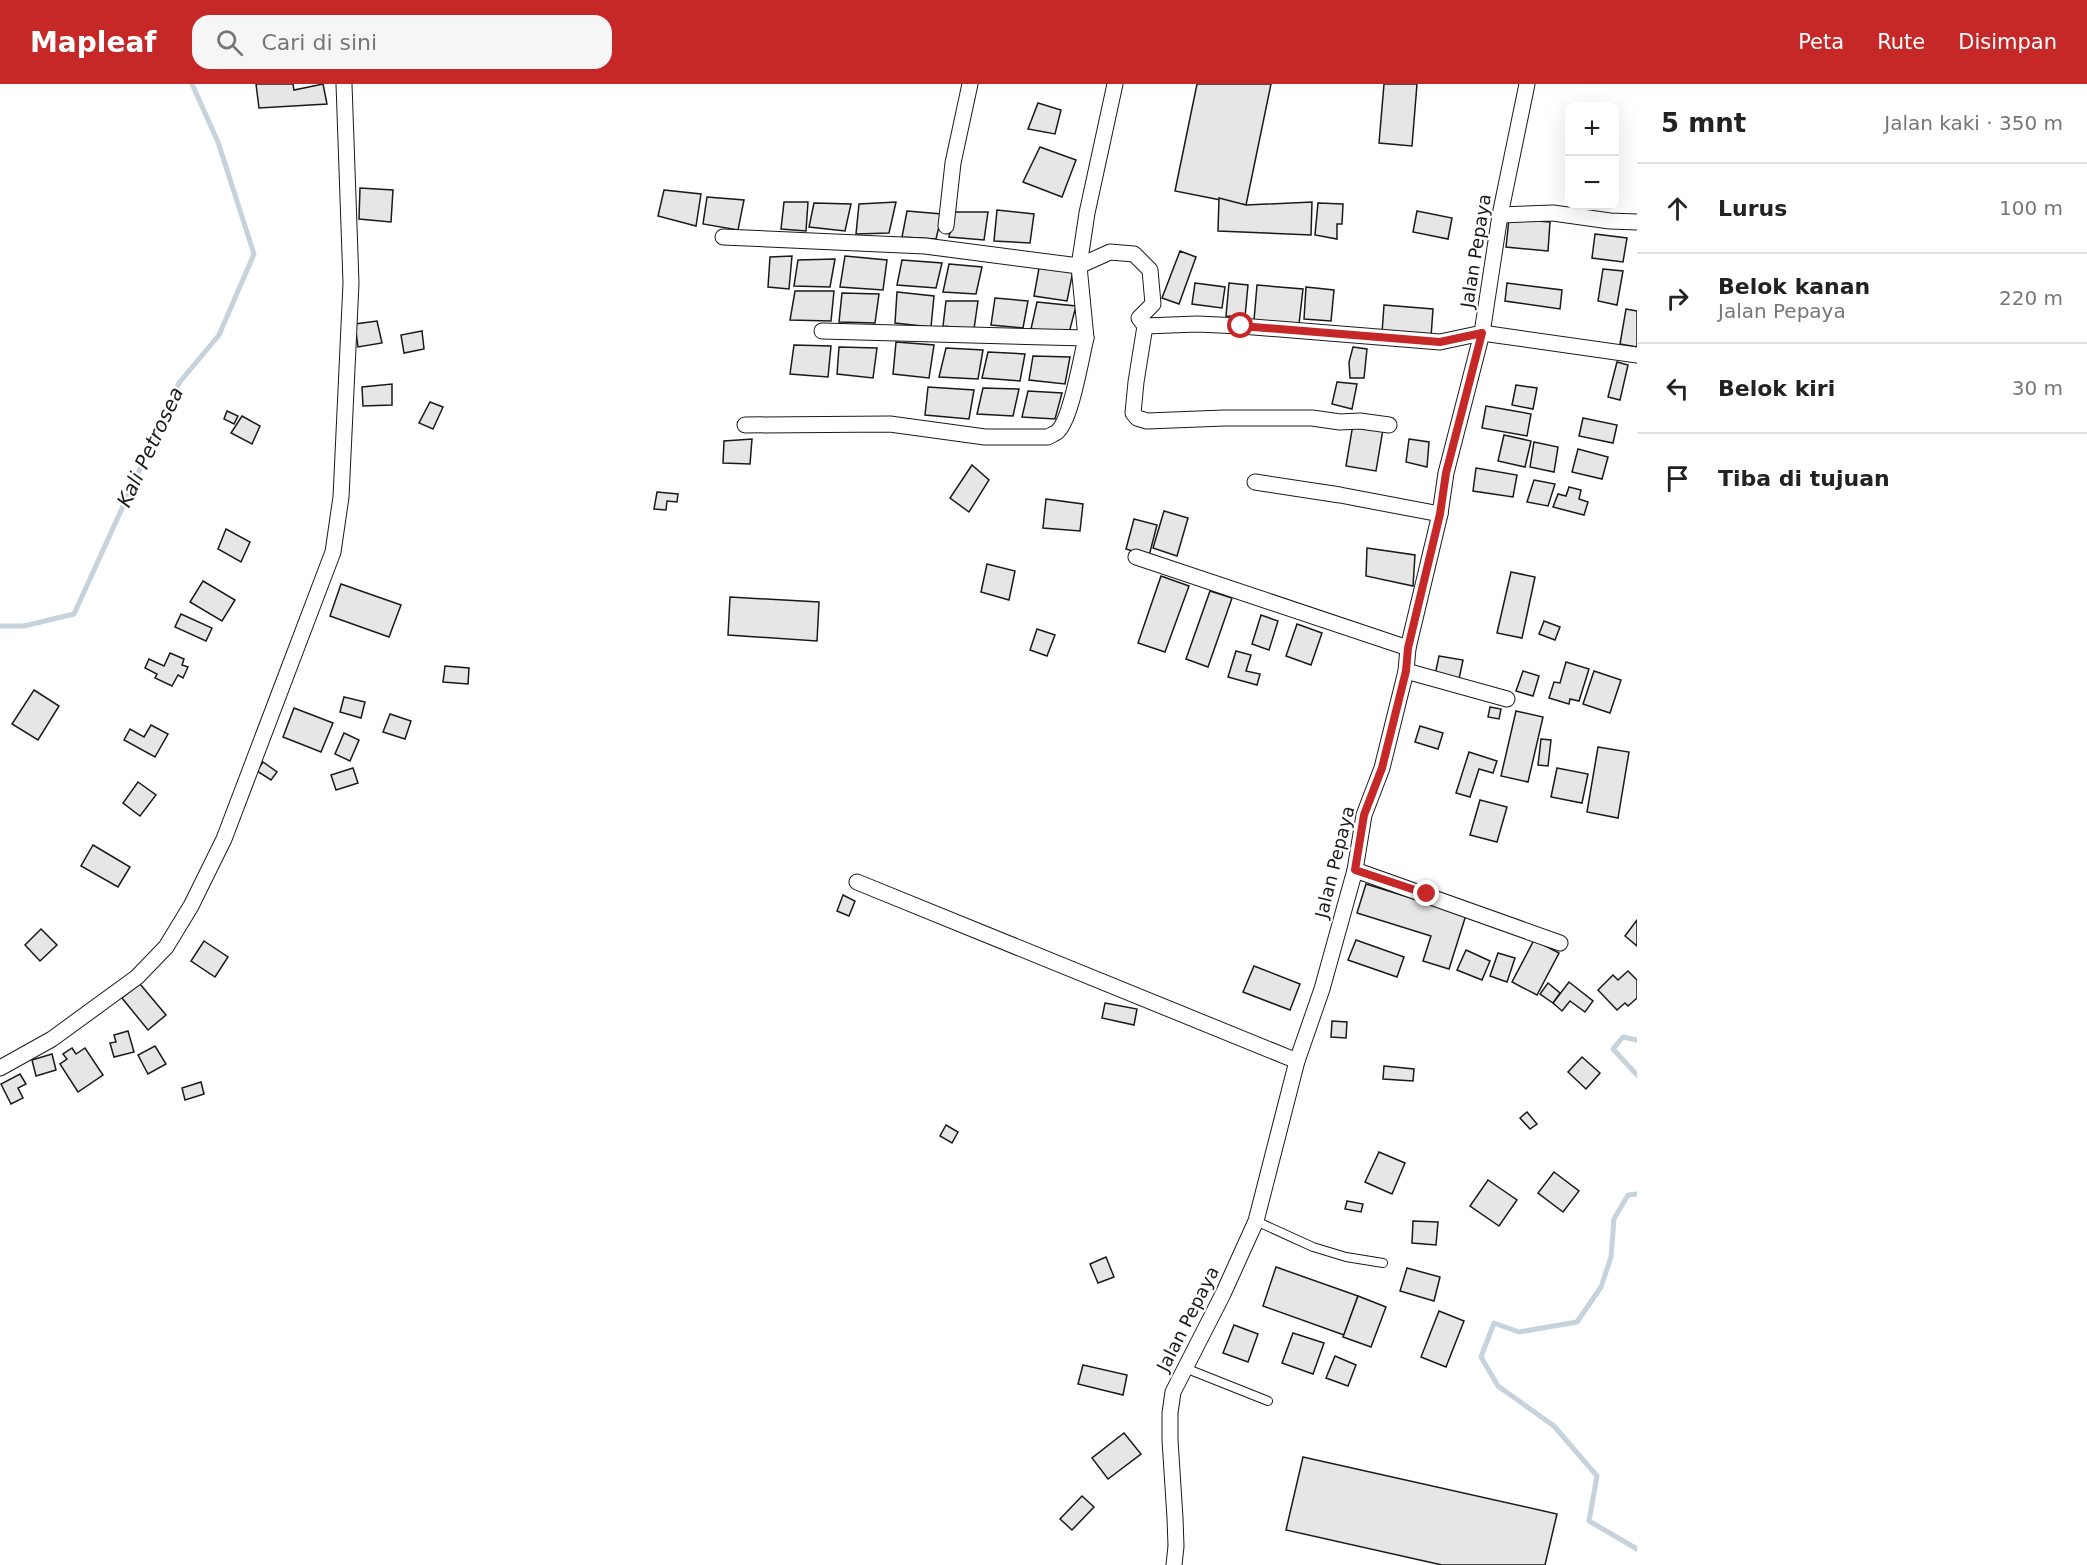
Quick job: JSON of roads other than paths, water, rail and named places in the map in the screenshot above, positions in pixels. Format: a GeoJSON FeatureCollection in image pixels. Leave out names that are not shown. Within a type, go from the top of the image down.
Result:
{"type":"FeatureCollection","features":[{"type":"Feature","properties":{"kind":"street"},"geometry":{"type":"LineString","coordinates":[[0,1068],[52,1039],[137,977],[166,947],[191,906],[224,839],[333,552],[341,497],[351,283],[345,84]]}},
{"type":"Feature","properties":{"kind":"street"},"geometry":{"type":"LineString","coordinates":[[946,226],[953,163],[970,84]]}},
{"type":"Feature","properties":{"kind":"street"},"geometry":{"type":"LineString","coordinates":[[745,424],[890,424],[985,437],[1048,436],[1057,433],[1070,405],[1086,338],[1079,266],[1087,213],[1115,84]]}},
{"type":"Feature","properties":{"kind":"street","name":"Jalan Pepaya"},"geometry":{"type":"LineString","coordinates":[[1174,1565],[1176,1546],[1170,1413],[1173,1392],[1223,1294],[1256,1221],[1297,1061],[1322,989],[1355,870],[1364,815],[1382,768],[1406,671],[1408,648],[1440,514],[1446,473],[1482,333],[1500,215],[1527,84]]}},
{"type":"Feature","properties":{"kind":"street"},"geometry":{"type":"LineString","coordinates":[[1500,215],[1553,213],[1610,221],[1637,222]]}},
{"type":"Feature","properties":{"kind":"street"},"geometry":{"type":"LineString","coordinates":[[723,237],[924,246],[1079,266],[1110,252],[1134,254],[1150,270],[1153,304],[1139,318],[1145,326],[1134,397],[1133,413],[1137,417],[1147,421],[1312,418],[1340,422],[1360,421],[1389,424]]}},
{"type":"Feature","properties":{"kind":"street"},"geometry":{"type":"LineString","coordinates":[[1145,326],[1197,324],[1241,326],[1440,342],[1482,333],[1637,355]]}},
{"type":"Feature","properties":{"kind":"street"},"geometry":{"type":"LineString","coordinates":[[822,331],[1086,338]]}},
{"type":"Feature","properties":{"kind":"street"},"geometry":{"type":"LineString","coordinates":[[1255,482],[1440,514]]}},
{"type":"Feature","properties":{"kind":"street"},"geometry":{"type":"LineString","coordinates":[[1136,558],[1408,648]]}},
{"type":"Feature","properties":{"kind":"street"},"geometry":{"type":"LineString","coordinates":[[1406,671],[1507,699]]}},
{"type":"Feature","properties":{"kind":"street"},"geometry":{"type":"LineString","coordinates":[[1355,870],[1560,943]]}},
{"type":"Feature","properties":{"kind":"street"},"geometry":{"type":"LineString","coordinates":[[857,882],[1297,1061]]}},
{"type":"Feature","properties":{"kind":"lane"},"geometry":{"type":"LineString","coordinates":[[1256,1221],[1313,1247],[1346,1257],[1383,1263]]}},
{"type":"Feature","properties":{"kind":"lane"},"geometry":{"type":"LineString","coordinates":[[1185,1368],[1268,1401]]}},
{"type":"Feature","properties":{"kind":"waterway","name":"Kali Petrosea"},"geometry":{"type":"LineString","coordinates":[[0,626],[24,626],[74,614],[179,383],[219,335],[254,254],[218,142],[192,84]]}},
{"type":"Feature","properties":{"kind":"waterway"},"geometry":{"type":"LineString","coordinates":[[1637,1040],[1623,1037],[1613,1049],[1637,1075]]}},
{"type":"Feature","properties":{"kind":"waterway"},"geometry":{"type":"LineString","coordinates":[[1637,1194],[1628,1195],[1614,1219],[1611,1257],[1601,1287],[1577,1322],[1519,1332],[1494,1323],[1481,1357],[1498,1386],[1554,1426],[1597,1476],[1589,1521],[1637,1549]]}}]}
